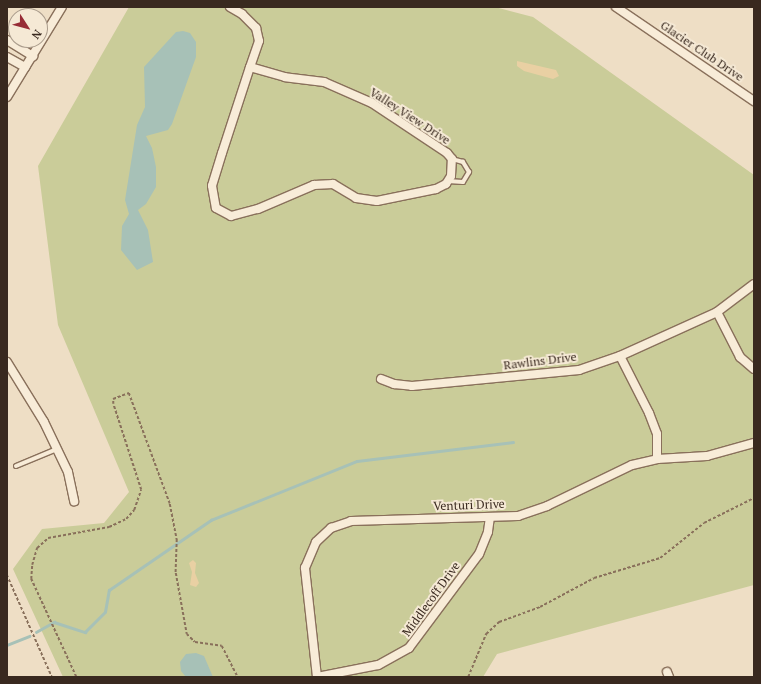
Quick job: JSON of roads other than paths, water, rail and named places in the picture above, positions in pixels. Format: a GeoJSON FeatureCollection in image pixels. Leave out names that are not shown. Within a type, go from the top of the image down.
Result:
{"type":"FeatureCollection","features":[{"type":"Feature","properties":{"kind":"street"},"geometry":{"type":"LineString","coordinates":[[7,97],[62,7]]}},
{"type":"Feature","properties":{"kind":"street"},"geometry":{"type":"LineString","coordinates":[[230,7],[242,14],[256,28],[259,41],[212,186],[216,208],[230,216],[258,210],[314,185],[333,184],[356,198],[377,201],[436,189],[448,181]]}},
{"type":"Feature","properties":{"kind":"street","name":"Glacier Club Drive"},"geometry":{"type":"LineString","coordinates":[[616,7],[754,101]]}},
{"type":"Feature","properties":{"kind":"street"},"geometry":{"type":"LineString","coordinates":[[21,48],[33,56]]}},
{"type":"Feature","properties":{"kind":"street"},"geometry":{"type":"LineString","coordinates":[[7,57],[25,67]]}},
{"type":"Feature","properties":{"kind":"street","name":"Valley View Drive"},"geometry":{"type":"LineString","coordinates":[[250,67],[285,77],[324,82],[372,103],[447,153],[452,159],[451,176],[448,181]]}},
{"type":"Feature","properties":{"kind":"street","name":"Rawlins Drive"},"geometry":{"type":"LineString","coordinates":[[381,379],[394,384],[412,386],[579,370],[620,356],[717,312],[754,284]]}},
{"type":"Feature","properties":{"kind":"street"},"geometry":{"type":"LineString","coordinates":[[717,312],[740,357],[754,369]]}},
{"type":"Feature","properties":{"kind":"street"},"geometry":{"type":"LineString","coordinates":[[620,356],[649,413],[657,434],[657,459]]}},
{"type":"Feature","properties":{"kind":"street"},"geometry":{"type":"LineString","coordinates":[[7,362],[68,472],[74,501]]}},
{"type":"Feature","properties":{"kind":"street","name":"Venturi Drive"},"geometry":{"type":"LineString","coordinates":[[317,677],[305,568],[311,550],[324,534],[351,521],[490,517],[532,512],[619,471],[657,459],[707,456],[754,443]]}},
{"type":"Feature","properties":{"kind":"street","name":"Middlecoff Drive"},"geometry":{"type":"LineString","coordinates":[[317,677],[378,665],[410,648],[479,554],[488,532],[490,517]]}},
{"type":"Feature","properties":{"kind":"lane"},"geometry":{"type":"LineString","coordinates":[[448,181],[463,182],[469,172],[463,162],[452,159]]}},
{"type":"Feature","properties":{"kind":"lane"},"geometry":{"type":"LineString","coordinates":[[16,466],[57,450]]}},
{"type":"Feature","properties":{"kind":"waterway"},"geometry":{"type":"LineString","coordinates":[[36,632],[54,622],[85,632],[105,612],[109,590],[211,520],[357,461],[513,442]]}},
{"type":"Feature","properties":{"kind":"waterway"},"geometry":{"type":"LineString","coordinates":[[7,645],[29,636]]}}]}
